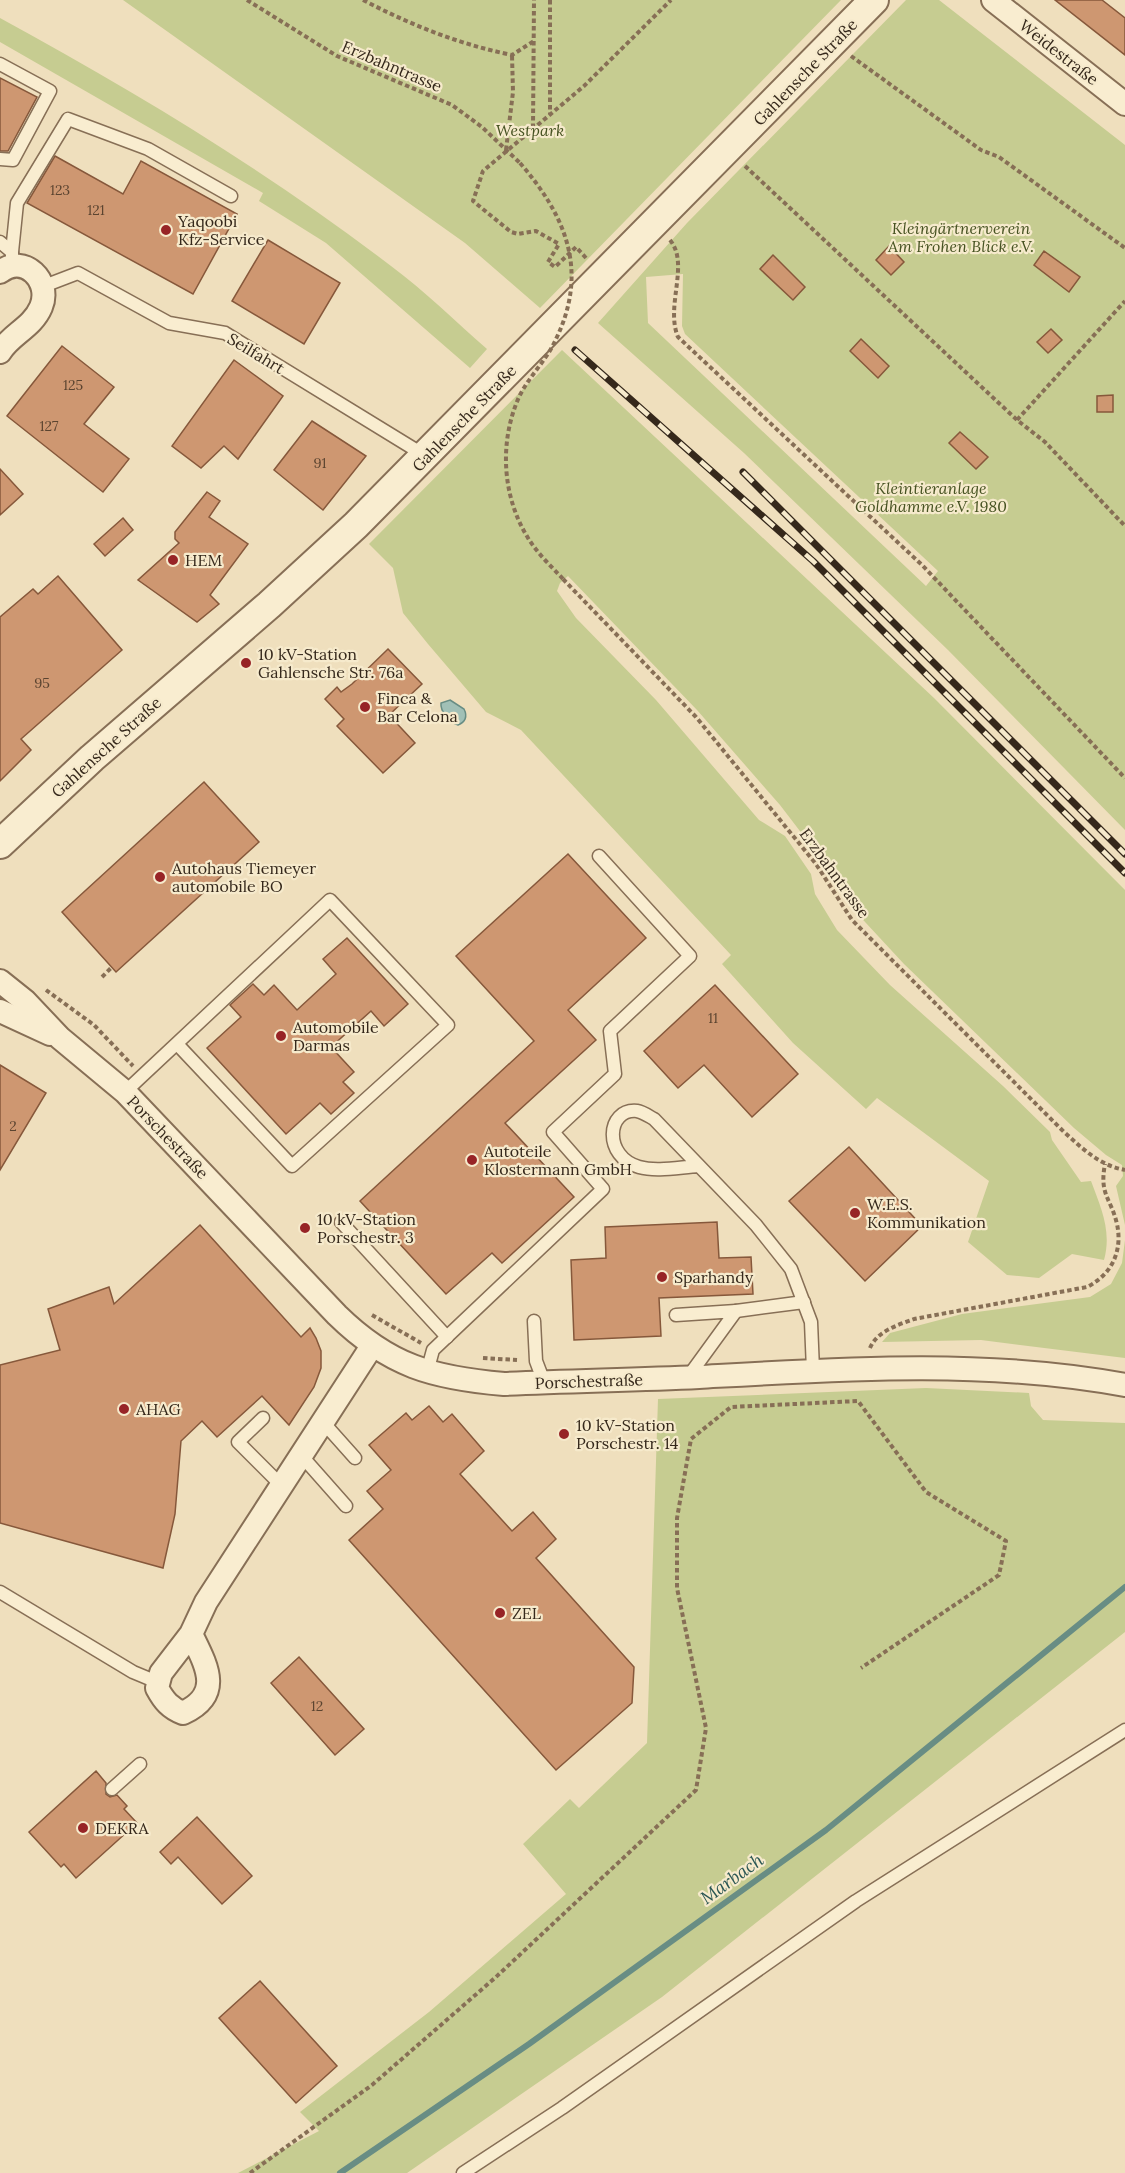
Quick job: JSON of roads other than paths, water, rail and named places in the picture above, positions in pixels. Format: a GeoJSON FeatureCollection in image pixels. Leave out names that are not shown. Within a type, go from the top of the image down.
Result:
{"type":"FeatureCollection","features":[{"type":"Feature","properties":{"kind":"street","name":"Gahlensche Straße"},"geometry":{"type":"LineString","coordinates":[[0,844],[92,758],[317,562],[426,456],[874,0]]}},
{"type":"Feature","properties":{"kind":"street","name":"Weidestraße"},"geometry":{"type":"LineString","coordinates":[[993,0],[1125,104]]}},
{"type":"Feature","properties":{"kind":"street"},"geometry":{"type":"LineString","coordinates":[[2,342],[27,329],[44,299],[44,286],[38,275],[26,267],[8,263]]}},
{"type":"Feature","properties":{"kind":"street","name":"Gahlensche Straße"},"geometry":{"type":"LineString","coordinates":[[0,864],[33,815]]}},
{"type":"Feature","properties":{"kind":"street","name":"Porschestraße"},"geometry":{"type":"LineString","coordinates":[[0,981],[25,1000],[60,1038],[125,1092],[337,1315],[372,1346],[399,1362],[430,1361],[468,1381],[504,1384],[813,1370],[967,1369],[1088,1378],[1125,1385]]}},
{"type":"Feature","properties":{"kind":"street","name":"Porschestraße"},"geometry":{"type":"LineString","coordinates":[[0,1011],[60,1038]]}},
{"type":"Feature","properties":{"kind":"street"},"geometry":{"type":"LineString","coordinates":[[190,1634],[207,1668],[209,1683],[204,1696],[195,1707],[183,1713],[172,1709],[162,1698],[157,1682],[190,1634],[206,1602],[300,1454],[372,1346]]}},
{"type":"Feature","properties":{"kind":"lane"},"geometry":{"type":"LineString","coordinates":[[0,64],[50,91],[12,160],[0,159]]}},
{"type":"Feature","properties":{"kind":"lane"},"geometry":{"type":"LineString","coordinates":[[8,263],[17,203],[68,119],[148,149],[231,196]]}},
{"type":"Feature","properties":{"kind":"lane"},"geometry":{"type":"LineString","coordinates":[[0,242],[8,263]]}},
{"type":"Feature","properties":{"kind":"lane","name":"Seilfahrt"},"geometry":{"type":"LineString","coordinates":[[44,286],[78,273],[169,323],[225,333],[426,456]]}},
{"type":"Feature","properties":{"kind":"lane"},"geometry":{"type":"LineString","coordinates":[[430,1361],[447,1337],[603,1189],[553,1132],[615,1074],[610,1031],[690,956],[599,856]]}},
{"type":"Feature","properties":{"kind":"lane"},"geometry":{"type":"LineString","coordinates":[[125,1092],[330,900],[448,1025],[292,1166],[177,1044]]}},
{"type":"Feature","properties":{"kind":"lane"},"geometry":{"type":"LineString","coordinates":[[699,1166],[638,1167],[614,1150],[611,1138],[616,1123],[625,1114],[638,1111],[654,1119],[756,1225],[790,1269],[804,1302],[811,1322],[813,1370]]}},
{"type":"Feature","properties":{"kind":"lane"},"geometry":{"type":"LineString","coordinates":[[341,1222],[447,1337]]}},
{"type":"Feature","properties":{"kind":"lane"},"geometry":{"type":"LineString","coordinates":[[676,1315],[736,1311],[804,1302]]}},
{"type":"Feature","properties":{"kind":"lane"},"geometry":{"type":"LineString","coordinates":[[688,1377],[736,1311]]}},
{"type":"Feature","properties":{"kind":"lane"},"geometry":{"type":"LineString","coordinates":[[534,1321],[536,1361],[544,1383]]}},
{"type":"Feature","properties":{"kind":"lane"},"geometry":{"type":"LineString","coordinates":[[263,1418],[238,1442],[281,1485]]}},
{"type":"Feature","properties":{"kind":"lane"},"geometry":{"type":"LineString","coordinates":[[322,1421],[355,1458]]}},
{"type":"Feature","properties":{"kind":"lane"},"geometry":{"type":"LineString","coordinates":[[300,1454],[346,1506]]}},
{"type":"Feature","properties":{"kind":"lane"},"geometry":{"type":"LineString","coordinates":[[0,1592],[133,1672],[157,1682]]}},
{"type":"Feature","properties":{"kind":"lane"},"geometry":{"type":"LineString","coordinates":[[464,2173],[856,1901],[1125,1730]]}},
{"type":"Feature","properties":{"kind":"lane"},"geometry":{"type":"LineString","coordinates":[[112,1790],[140,1764]]}},
{"type":"Feature","properties":{"kind":"water"},"geometry":{"type":"Polygon","coordinates":[[[450,700],[464,709],[466,714],[465,719],[458,725],[452,722],[442,710],[441,703],[450,700]]]}},
{"type":"Feature","properties":{"kind":"waterway","name":"Marbach"},"geometry":{"type":"LineString","coordinates":[[340,2173],[529,2044],[826,1830],[1125,1587]]}},
{"type":"Feature","properties":{"kind":"railway"},"geometry":{"type":"LineString","coordinates":[[575,350],[813,561],[1125,873]]}},
{"type":"Feature","properties":{"kind":"railway"},"geometry":{"type":"LineString","coordinates":[[743,472],[1125,854]]}},
{"type":"Feature","properties":{"kind":"place","name":"Yaqoobi Kfz-Service"},"geometry":{"type":"Point","coordinates":[166,230]}},
{"type":"Feature","properties":{"kind":"place","name":"HEM"},"geometry":{"type":"Point","coordinates":[173,560]}},
{"type":"Feature","properties":{"kind":"place","name":"10 kV-Station Gahlensche Str. 76a"},"geometry":{"type":"Point","coordinates":[246,663]}},
{"type":"Feature","properties":{"kind":"place","name":"Finca & Bar Celona"},"geometry":{"type":"Point","coordinates":[365,707]}},
{"type":"Feature","properties":{"kind":"place","name":"Autohaus Tiemeyer automobile BO"},"geometry":{"type":"Point","coordinates":[160,877]}},
{"type":"Feature","properties":{"kind":"place","name":"Automobile Darmas"},"geometry":{"type":"Point","coordinates":[281,1036]}},
{"type":"Feature","properties":{"kind":"place","name":"Autoteile Klostermann GmbH"},"geometry":{"type":"Point","coordinates":[472,1160]}},
{"type":"Feature","properties":{"kind":"place","name":"W.E.S. Kommunikation"},"geometry":{"type":"Point","coordinates":[855,1213]}},
{"type":"Feature","properties":{"kind":"place","name":"10 kV-Station Porschestr. 3"},"geometry":{"type":"Point","coordinates":[305,1228]}},
{"type":"Feature","properties":{"kind":"place","name":"Sparhandy"},"geometry":{"type":"Point","coordinates":[662,1277]}},
{"type":"Feature","properties":{"kind":"place","name":"AHAG"},"geometry":{"type":"Point","coordinates":[124,1409]}},
{"type":"Feature","properties":{"kind":"place","name":"10 kV-Station Porschestr. 14"},"geometry":{"type":"Point","coordinates":[564,1434]}},
{"type":"Feature","properties":{"kind":"place","name":"ZEL"},"geometry":{"type":"Point","coordinates":[500,1613]}},
{"type":"Feature","properties":{"kind":"place","name":"DEKRA"},"geometry":{"type":"Point","coordinates":[83,1828]}},
{"type":"Feature","properties":{"kind":"park label","name":"Westpark"},"geometry":{"type":"Point","coordinates":[530,130]}},
{"type":"Feature","properties":{"kind":"park label","name":"Kleingärtnerverein Am Frohen Blick e.V."},"geometry":{"type":"Point","coordinates":[961,237]}},
{"type":"Feature","properties":{"kind":"park label","name":"Kleintieranlage Goldhamme e.V. 1980"},"geometry":{"type":"Point","coordinates":[931,497]}}]}
